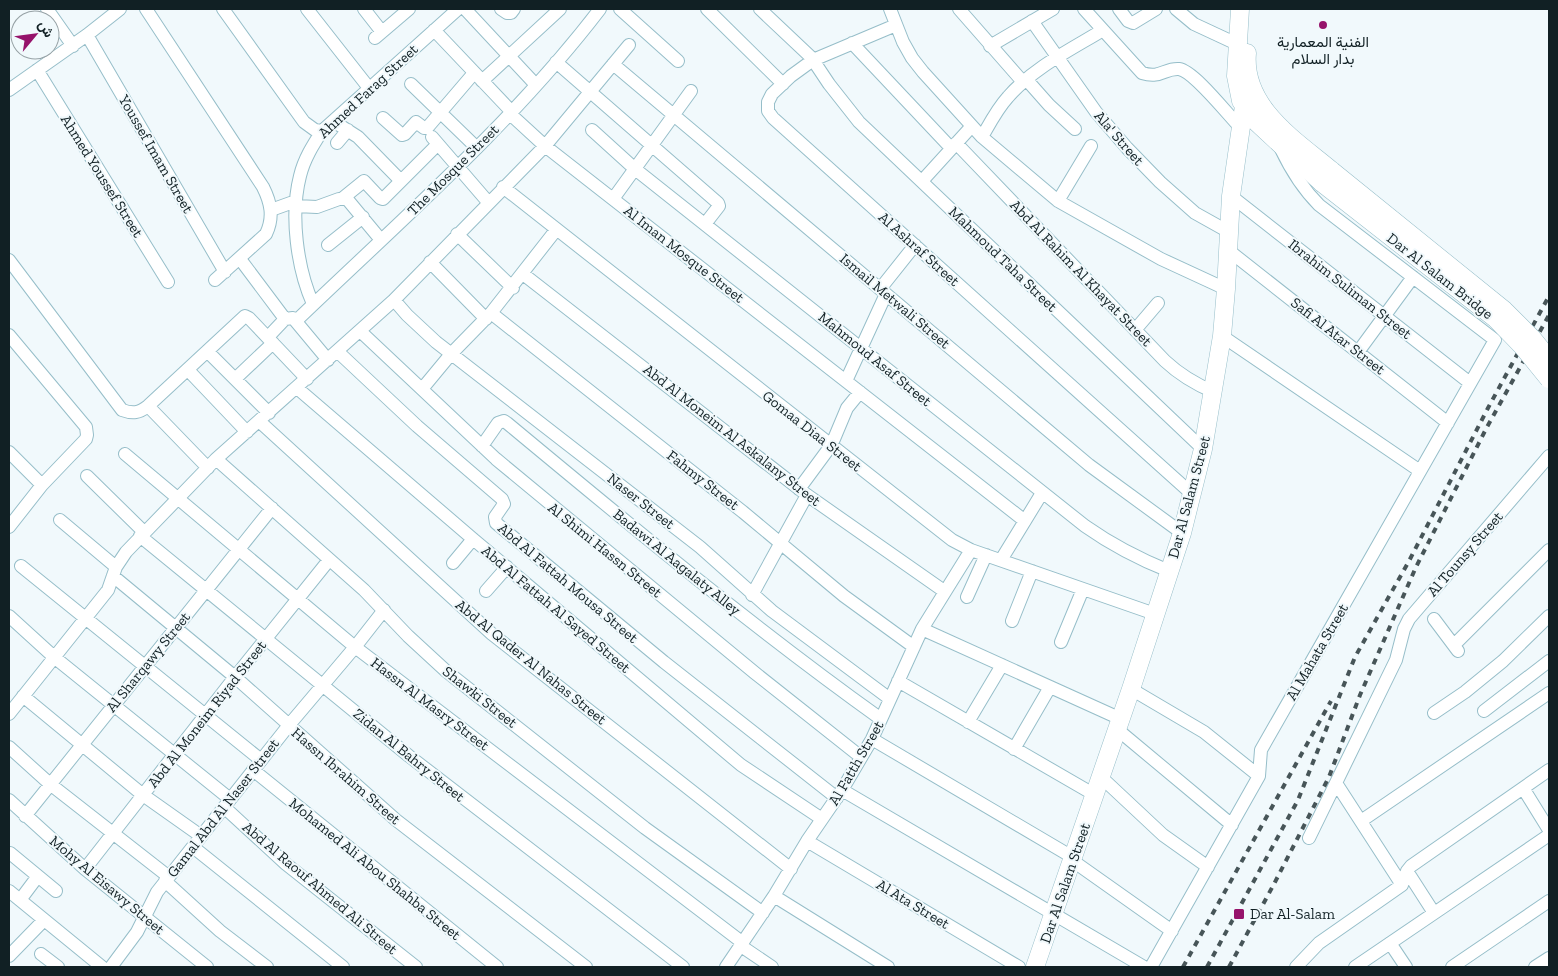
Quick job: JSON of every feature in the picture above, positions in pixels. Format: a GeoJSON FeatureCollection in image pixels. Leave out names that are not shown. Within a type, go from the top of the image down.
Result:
{"type":"FeatureCollection","features":[{"type":"Feature","properties":{"kind":"main road","name":"Dar Al Salam Street"},"geometry":{"type":"LineString","coordinates":[[1040,965],[1055,914],[1120,724],[1182,533],[1203,449],[1222,336],[1230,196],[1244,106],[1236,84],[1240,9]]}},
{"type":"Feature","properties":{"kind":"main road"},"geometry":{"type":"LineString","coordinates":[[1252,9],[1246,65],[1250,85],[1259,103],[1268,114],[1326,177]]}},
{"type":"Feature","properties":{"kind":"main road"},"geometry":{"type":"LineString","coordinates":[[1244,106],[1253,119],[1278,142],[1326,177]]}},
{"type":"Feature","properties":{"kind":"main road","name":"Dar Al Salam Bridge"},"geometry":{"type":"LineString","coordinates":[[1326,177],[1504,310],[1532,338],[1549,359]]}},
{"type":"Feature","properties":{"kind":"main road","name":"Dar Al Salam Bridge"},"geometry":{"type":"LineString","coordinates":[[1326,177],[1496,319],[1523,346],[1549,379]]}},
{"type":"Feature","properties":{"kind":"street"},"geometry":{"type":"LineString","coordinates":[[47,9],[73,46]]}},
{"type":"Feature","properties":{"kind":"street"},"geometry":{"type":"LineString","coordinates":[[9,90],[87,36],[120,9]]}},
{"type":"Feature","properties":{"kind":"street"},"geometry":{"type":"LineString","coordinates":[[146,9],[263,186],[269,198],[271,210],[270,224],[266,234],[215,280]]}},
{"type":"Feature","properties":{"kind":"street"},"geometry":{"type":"LineString","coordinates":[[224,9],[304,122],[315,130],[322,131]]}},
{"type":"Feature","properties":{"kind":"street"},"geometry":{"type":"LineString","coordinates":[[306,9],[369,88]]}},
{"type":"Feature","properties":{"kind":"street"},"geometry":{"type":"LineString","coordinates":[[364,9],[379,35],[410,9]]}},
{"type":"Feature","properties":{"kind":"street","name":"Ahmed Farag Street"},"geometry":{"type":"LineString","coordinates":[[314,304],[301,270],[298,252],[296,204],[300,176],[308,152],[322,131],[332,121],[458,9]]}},
{"type":"Feature","properties":{"kind":"street"},"geometry":{"type":"LineString","coordinates":[[465,9],[536,85]]}},
{"type":"Feature","properties":{"kind":"street"},"geometry":{"type":"LineString","coordinates":[[500,9],[507,13],[511,13],[514,9]]}},
{"type":"Feature","properties":{"kind":"street"},"geometry":{"type":"LineString","coordinates":[[424,128],[429,126],[478,77],[509,57],[560,9]]}},
{"type":"Feature","properties":{"kind":"street"},"geometry":{"type":"LineString","coordinates":[[620,9],[678,60]]}},
{"type":"Feature","properties":{"kind":"street"},"geometry":{"type":"LineString","coordinates":[[707,9],[783,84]]}},
{"type":"Feature","properties":{"kind":"street","name":"Mahmoud Taha Street"},"geometry":{"type":"LineString","coordinates":[[760,9],[813,60],[859,122],[1203,449]]}},
{"type":"Feature","properties":{"kind":"street"},"geometry":{"type":"LineString","coordinates":[[890,9],[902,42],[912,58],[982,137],[1058,201],[1161,259],[1226,288]]}},
{"type":"Feature","properties":{"kind":"street"},"geometry":{"type":"LineString","coordinates":[[959,9],[990,46],[1075,130]]}},
{"type":"Feature","properties":{"kind":"street"},"geometry":{"type":"LineString","coordinates":[[990,46],[1054,9]]}},
{"type":"Feature","properties":{"kind":"street"},"geometry":{"type":"LineString","coordinates":[[1084,9],[1142,73],[1152,76],[1172,69],[1185,70],[1195,78],[1240,128]]}},
{"type":"Feature","properties":{"kind":"street"},"geometry":{"type":"LineString","coordinates":[[1120,9],[1128,21],[1133,23],[1156,9]]}},
{"type":"Feature","properties":{"kind":"street"},"geometry":{"type":"LineString","coordinates":[[1176,9],[1194,24],[1237,44]]}},
{"type":"Feature","properties":{"kind":"street","name":"The Mosque Street"},"geometry":{"type":"LineString","coordinates":[[270,340],[291,320],[314,304],[476,147],[556,62],[594,11]]}},
{"type":"Feature","properties":{"kind":"street","name":"Ala' Street"},"geometry":{"type":"LineString","coordinates":[[1032,21],[1096,112],[1127,148],[1160,182],[1195,213],[1229,232]]}},
{"type":"Feature","properties":{"kind":"street","name":"Al Ashraf Street"},"geometry":{"type":"LineString","coordinates":[[896,25],[813,60],[772,94],[768,102],[768,111],[773,118],[1192,494]]}},
{"type":"Feature","properties":{"kind":"street","name":"Al Iman Mosque Street"},"geometry":{"type":"LineString","coordinates":[[434,30],[510,112],[545,146],[1025,521]]}},
{"type":"Feature","properties":{"kind":"street"},"geometry":{"type":"LineString","coordinates":[[982,137],[994,115],[1007,98],[1025,80],[1057,57],[1103,30]]}},
{"type":"Feature","properties":{"kind":"street","name":"Youssef Imam Street"},"geometry":{"type":"LineString","coordinates":[[87,36],[225,272]]}},
{"type":"Feature","properties":{"kind":"street","name":"Abd Al Rahim Al Khayat Street"},"geometry":{"type":"LineString","coordinates":[[852,44],[1179,374],[1196,385],[1214,392]]}},
{"type":"Feature","properties":{"kind":"street"},"geometry":{"type":"LineString","coordinates":[[9,714],[17,698],[54,657],[108,590],[114,572],[126,552],[142,534],[212,463],[394,300],[545,146],[629,45]]}},
{"type":"Feature","properties":{"kind":"street"},"geometry":{"type":"LineString","coordinates":[[556,62],[719,204],[705,224]]}},
{"type":"Feature","properties":{"kind":"street","name":"Ismail Metwali Street"},"geometry":{"type":"LineString","coordinates":[[613,64],[1089,465],[1182,533]]}},
{"type":"Feature","properties":{"kind":"street","name":"Ahmed Youssef Street"},"geometry":{"type":"LineString","coordinates":[[37,70],[168,282]]}},
{"type":"Feature","properties":{"kind":"street"},"geometry":{"type":"LineString","coordinates":[[411,84],[476,147]]}},
{"type":"Feature","properties":{"kind":"street"},"geometry":{"type":"LineString","coordinates":[[613,199],[691,91]]}},
{"type":"Feature","properties":{"kind":"street"},"geometry":{"type":"LineString","coordinates":[[382,118],[402,135],[416,122],[424,128],[488,202]]}},
{"type":"Feature","properties":{"kind":"street"},"geometry":{"type":"LineString","coordinates":[[332,121],[358,137],[401,181]]}},
{"type":"Feature","properties":{"kind":"street"},"geometry":{"type":"LineString","coordinates":[[922,181],[972,126]]}},
{"type":"Feature","properties":{"kind":"street"},"geometry":{"type":"LineString","coordinates":[[337,143],[348,130]]}},
{"type":"Feature","properties":{"kind":"street","name":"Mahmoud Asaf Street"},"geometry":{"type":"LineString","coordinates":[[592,130],[635,168],[1084,526],[1110,544],[1138,559],[1169,571]]}},
{"type":"Feature","properties":{"kind":"street"},"geometry":{"type":"LineString","coordinates":[[1278,142],[1295,177],[1313,198],[1413,277],[1358,352]]}},
{"type":"Feature","properties":{"kind":"street"},"geometry":{"type":"LineString","coordinates":[[271,210],[296,204],[317,207],[343,198],[364,181],[383,199],[438,144]]}},
{"type":"Feature","properties":{"kind":"street"},"geometry":{"type":"LineString","coordinates":[[1058,201],[1091,146]]}},
{"type":"Feature","properties":{"kind":"street","name":"Gomaa Diaa Street"},"geometry":{"type":"LineString","coordinates":[[503,187],[946,537],[970,550],[1155,614]]}},
{"type":"Feature","properties":{"kind":"street","name":"Ibrahim Suliman Street"},"geometry":{"type":"LineString","coordinates":[[1230,196],[1470,383]]}},
{"type":"Feature","properties":{"kind":"street"},"geometry":{"type":"LineString","coordinates":[[343,198],[350,201],[381,240]]}},
{"type":"Feature","properties":{"kind":"street"},"geometry":{"type":"LineString","coordinates":[[328,245],[363,217]]}},
{"type":"Feature","properties":{"kind":"street"},"geometry":{"type":"LineString","coordinates":[[422,389],[451,354],[512,288],[556,230]]}},
{"type":"Feature","properties":{"kind":"street"},"geometry":{"type":"LineString","coordinates":[[457,234],[512,288]]}},
{"type":"Feature","properties":{"kind":"street"},"geometry":{"type":"LineString","coordinates":[[846,381],[883,291],[915,245]]}},
{"type":"Feature","properties":{"kind":"street","name":"Safi Al Atar Street"},"geometry":{"type":"LineString","coordinates":[[1228,250],[1448,423]]}},
{"type":"Feature","properties":{"kind":"street"},"geometry":{"type":"LineString","coordinates":[[240,259],[291,320],[333,356]]}},
{"type":"Feature","properties":{"kind":"street"},"geometry":{"type":"LineString","coordinates":[[9,260],[122,410],[131,413],[141,412],[245,316],[248,316],[307,379]]}},
{"type":"Feature","properties":{"kind":"street","name":"Fahmy Street"},"geometry":{"type":"LineString","coordinates":[[430,262],[488,316],[781,543],[844,596],[914,647]]}},
{"type":"Feature","properties":{"kind":"street","name":"Abd Al Moneim Al Askalany Street"},"geometry":{"type":"LineString","coordinates":[[523,274],[803,492],[944,592]]}},
{"type":"Feature","properties":{"kind":"street","name":"Al Mahata Street"},"geometry":{"type":"LineString","coordinates":[[1151,967],[1258,776],[1261,750],[1495,340],[1413,277]]}},
{"type":"Feature","properties":{"kind":"street","name":"Naser Street"},"geometry":{"type":"LineString","coordinates":[[394,300],[421,329],[451,354],[700,547],[772,611],[890,699]]}},
{"type":"Feature","properties":{"kind":"street"},"geometry":{"type":"LineString","coordinates":[[1135,330],[1158,303]]}},
{"type":"Feature","properties":{"kind":"street","name":"Al Shimi Hassn Street"},"geometry":{"type":"LineString","coordinates":[[360,330],[482,446],[755,673],[861,757]]}},
{"type":"Feature","properties":{"kind":"street"},"geometry":{"type":"LineString","coordinates":[[9,335],[86,427],[87,431],[86,438],[42,486],[9,527]]}},
{"type":"Feature","properties":{"kind":"street"},"geometry":{"type":"LineString","coordinates":[[1222,336],[1420,471]]}},
{"type":"Feature","properties":{"kind":"street"},"geometry":{"type":"LineString","coordinates":[[235,379],[270,340]]}},
{"type":"Feature","properties":{"kind":"street","name":"Abd Al Qader Al Nahas Street"},"geometry":{"type":"LineString","coordinates":[[207,351],[235,379],[264,417],[492,634],[790,869]]}},
{"type":"Feature","properties":{"kind":"street","name":"Abd Al Fattah Mousa Street"},"geometry":{"type":"LineString","coordinates":[[333,356],[502,499],[504,504],[495,517],[496,523],[664,662],[840,794]]}},
{"type":"Feature","properties":{"kind":"street"},"geometry":{"type":"LineString","coordinates":[[188,370],[247,432]]}},
{"type":"Feature","properties":{"kind":"street","name":"Abd Al Fattah Al Sayed Street"},"geometry":{"type":"LineString","coordinates":[[297,388],[741,765],[822,820]]}},
{"type":"Feature","properties":{"kind":"street"},"geometry":{"type":"LineString","coordinates":[[752,595],[781,543],[803,492],[831,445],[844,413],[860,392]]}},
{"type":"Feature","properties":{"kind":"street","name":"Shawki Street"},"geometry":{"type":"LineString","coordinates":[[148,406],[212,463],[272,508],[384,610],[426,654],[645,828],[763,912]]}},
{"type":"Feature","properties":{"kind":"street","name":"Badawi Al Aagalaty Alley"},"geometry":{"type":"LineString","coordinates":[[482,446],[500,422],[506,423],[691,576],[808,666],[881,719]]}},
{"type":"Feature","properties":{"kind":"street"},"geometry":{"type":"LineString","coordinates":[[9,452],[42,486]]}},
{"type":"Feature","properties":{"kind":"street","name":"Hassn Al Masry Street"},"geometry":{"type":"LineString","coordinates":[[125,454],[355,647],[772,967]]}},
{"type":"Feature","properties":{"kind":"street","name":"Al Tounsy Street"},"geometry":{"type":"LineString","coordinates":[[1309,838],[1396,660],[1404,629],[1409,619],[1549,456]]}},
{"type":"Feature","properties":{"kind":"street","name":"Zidan Al Bahry Street"},"geometry":{"type":"LineString","coordinates":[[86,476],[142,534],[206,590],[409,756],[683,967]]}},
{"type":"Feature","properties":{"kind":"street"},"geometry":{"type":"LineString","coordinates":[[1001,560],[1042,493]]}},
{"type":"Feature","properties":{"kind":"street","name":"Al Sharqawy Street"},"geometry":{"type":"LineString","coordinates":[[25,816],[272,508]]}},
{"type":"Feature","properties":{"kind":"street","name":"Hassn Ibrahim Street"},"geometry":{"type":"LineString","coordinates":[[60,520],[176,628],[235,677],[396,820],[586,967]]}},
{"type":"Feature","properties":{"kind":"street"},"geometry":{"type":"LineString","coordinates":[[453,564],[474,539]]}},
{"type":"Feature","properties":{"kind":"street","name":"Al Fatth Street"},"geometry":{"type":"LineString","coordinates":[[726,967],[774,896],[807,841],[840,794],[872,739],[922,629],[970,550]]}},
{"type":"Feature","properties":{"kind":"street"},"geometry":{"type":"LineString","coordinates":[[1434,619],[1456,648],[1549,550]]}},
{"type":"Feature","properties":{"kind":"street"},"geometry":{"type":"LineString","coordinates":[[968,597],[986,555]]}},
{"type":"Feature","properties":{"kind":"street","name":"Abd Al Moneim Riyad Street"},"geometry":{"type":"LineString","coordinates":[[85,869],[235,677],[330,560]]}},
{"type":"Feature","properties":{"kind":"street"},"geometry":{"type":"LineString","coordinates":[[21,566],[262,760]]}},
{"type":"Feature","properties":{"kind":"street"},"geometry":{"type":"LineString","coordinates":[[486,591],[506,567]]}},
{"type":"Feature","properties":{"kind":"street"},"geometry":{"type":"LineString","coordinates":[[1012,621],[1032,571]]}},
{"type":"Feature","properties":{"kind":"street"},"geometry":{"type":"LineString","coordinates":[[1061,642],[1083,589]]}},
{"type":"Feature","properties":{"kind":"street","name":"Gamal Abd Al Naser Street"},"geometry":{"type":"LineString","coordinates":[[119,964],[153,898],[167,879],[289,725],[384,610]]}},
{"type":"Feature","properties":{"kind":"street","name":"Abd Al Raouf Ahmed Ali Street"},"geometry":{"type":"LineString","coordinates":[[9,616],[54,657],[174,754],[227,803],[286,864],[416,967]]}},
{"type":"Feature","properties":{"kind":"street"},"geometry":{"type":"LineString","coordinates":[[1434,714],[1503,661],[1549,616]]}},
{"type":"Feature","properties":{"kind":"street"},"geometry":{"type":"LineString","coordinates":[[922,629],[1050,687],[1120,724],[1232,825]]}},
{"type":"Feature","properties":{"kind":"street"},"geometry":{"type":"LineString","coordinates":[[1484,711],[1549,661]]}},
{"type":"Feature","properties":{"kind":"street"},"geometry":{"type":"LineString","coordinates":[[968,722],[1002,665]]}},
{"type":"Feature","properties":{"kind":"street"},"geometry":{"type":"LineString","coordinates":[[898,681],[1095,795]]}},
{"type":"Feature","properties":{"kind":"street"},"geometry":{"type":"LineString","coordinates":[[1014,749],[1050,687]]}},
{"type":"Feature","properties":{"kind":"street"},"geometry":{"type":"LineString","coordinates":[[1131,690],[1204,732],[1258,776]]}},
{"type":"Feature","properties":{"kind":"street"},"geometry":{"type":"LineString","coordinates":[[1361,821],[1549,693]]}},
{"type":"Feature","properties":{"kind":"street"},"geometry":{"type":"LineString","coordinates":[[17,698],[82,744],[143,795],[201,836]]}},
{"type":"Feature","properties":{"kind":"street"},"geometry":{"type":"LineString","coordinates":[[872,739],[1073,860],[1172,931]]}},
{"type":"Feature","properties":{"kind":"street"},"geometry":{"type":"LineString","coordinates":[[9,747],[50,784],[113,833],[167,879],[220,931],[267,967]]}},
{"type":"Feature","properties":{"kind":"street","name":"Mohamed Ali Abou Shahba Street"},"geometry":{"type":"LineString","coordinates":[[253,770],[496,967]]}},
{"type":"Feature","properties":{"kind":"street"},"geometry":{"type":"LineString","coordinates":[[1296,967],[1319,943],[1402,885],[1411,866],[1549,770]]}},
{"type":"Feature","properties":{"kind":"street"},"geometry":{"type":"LineString","coordinates":[[1101,777],[1162,835],[1208,867]]}},
{"type":"Feature","properties":{"kind":"street"},"geometry":{"type":"LineString","coordinates":[[1336,783],[1402,885]]}},
{"type":"Feature","properties":{"kind":"street"},"geometry":{"type":"LineString","coordinates":[[1523,788],[1549,830]]}},
{"type":"Feature","properties":{"kind":"street"},"geometry":{"type":"LineString","coordinates":[[840,794],[1055,914],[1144,967]]}},
{"type":"Feature","properties":{"kind":"street","name":"Mohy Al Eisawy Street"},"geometry":{"type":"LineString","coordinates":[[9,800],[85,869],[207,967]]}},
{"type":"Feature","properties":{"kind":"street"},"geometry":{"type":"LineString","coordinates":[[1355,967],[1549,835]]}},
{"type":"Feature","properties":{"kind":"street","name":"Al Ata Street"},"geometry":{"type":"LineString","coordinates":[[807,841],[1019,967]]}},
{"type":"Feature","properties":{"kind":"street"},"geometry":{"type":"LineString","coordinates":[[193,847],[343,967]]}},
{"type":"Feature","properties":{"kind":"street"},"geometry":{"type":"LineString","coordinates":[[10,853],[56,890]]}},
{"type":"Feature","properties":{"kind":"street"},"geometry":{"type":"LineString","coordinates":[[1407,871],[1434,913]]}},
{"type":"Feature","properties":{"kind":"street"},"geometry":{"type":"LineString","coordinates":[[20,900],[38,876]]}},
{"type":"Feature","properties":{"kind":"street"},"geometry":{"type":"LineString","coordinates":[[9,891],[102,967]]}},
{"type":"Feature","properties":{"kind":"street"},"geometry":{"type":"LineString","coordinates":[[774,896],[888,967]]}},
{"type":"Feature","properties":{"kind":"street"},"geometry":{"type":"LineString","coordinates":[[1452,967],[1549,901]]}},
{"type":"Feature","properties":{"kind":"street"},"geometry":{"type":"LineString","coordinates":[[9,956],[44,920]]}},
{"type":"Feature","properties":{"kind":"street"},"geometry":{"type":"LineString","coordinates":[[1390,943],[1406,967]]}},
{"type":"Feature","properties":{"kind":"street"},"geometry":{"type":"LineString","coordinates":[[41,954],[58,967]]}},
{"type":"Feature","properties":{"kind":"street"},"geometry":{"type":"LineString","coordinates":[[1535,967],[1549,958]]}},
{"type":"Feature","properties":{"kind":"railway"},"geometry":{"type":"LineString","coordinates":[[1207,967],[1298,800],[1355,657],[1409,561],[1488,408],[1549,296]]}},
{"type":"Feature","properties":{"kind":"railway"},"geometry":{"type":"LineString","coordinates":[[1229,967],[1329,777],[1360,695],[1416,567],[1487,427],[1549,315]]}},
{"type":"Feature","properties":{"kind":"railway"},"geometry":{"type":"LineString","coordinates":[[1183,967],[1331,701]]}},
{"type":"Feature","properties":{"kind":"place","name":"الفنية المعمارية بدار السلام"},"geometry":{"type":"Point","coordinates":[1323,25]}},
{"type":"Feature","properties":{"kind":"place","name":"Dar Al-Salam"},"geometry":{"type":"Point","coordinates":[1239,914]}}]}
